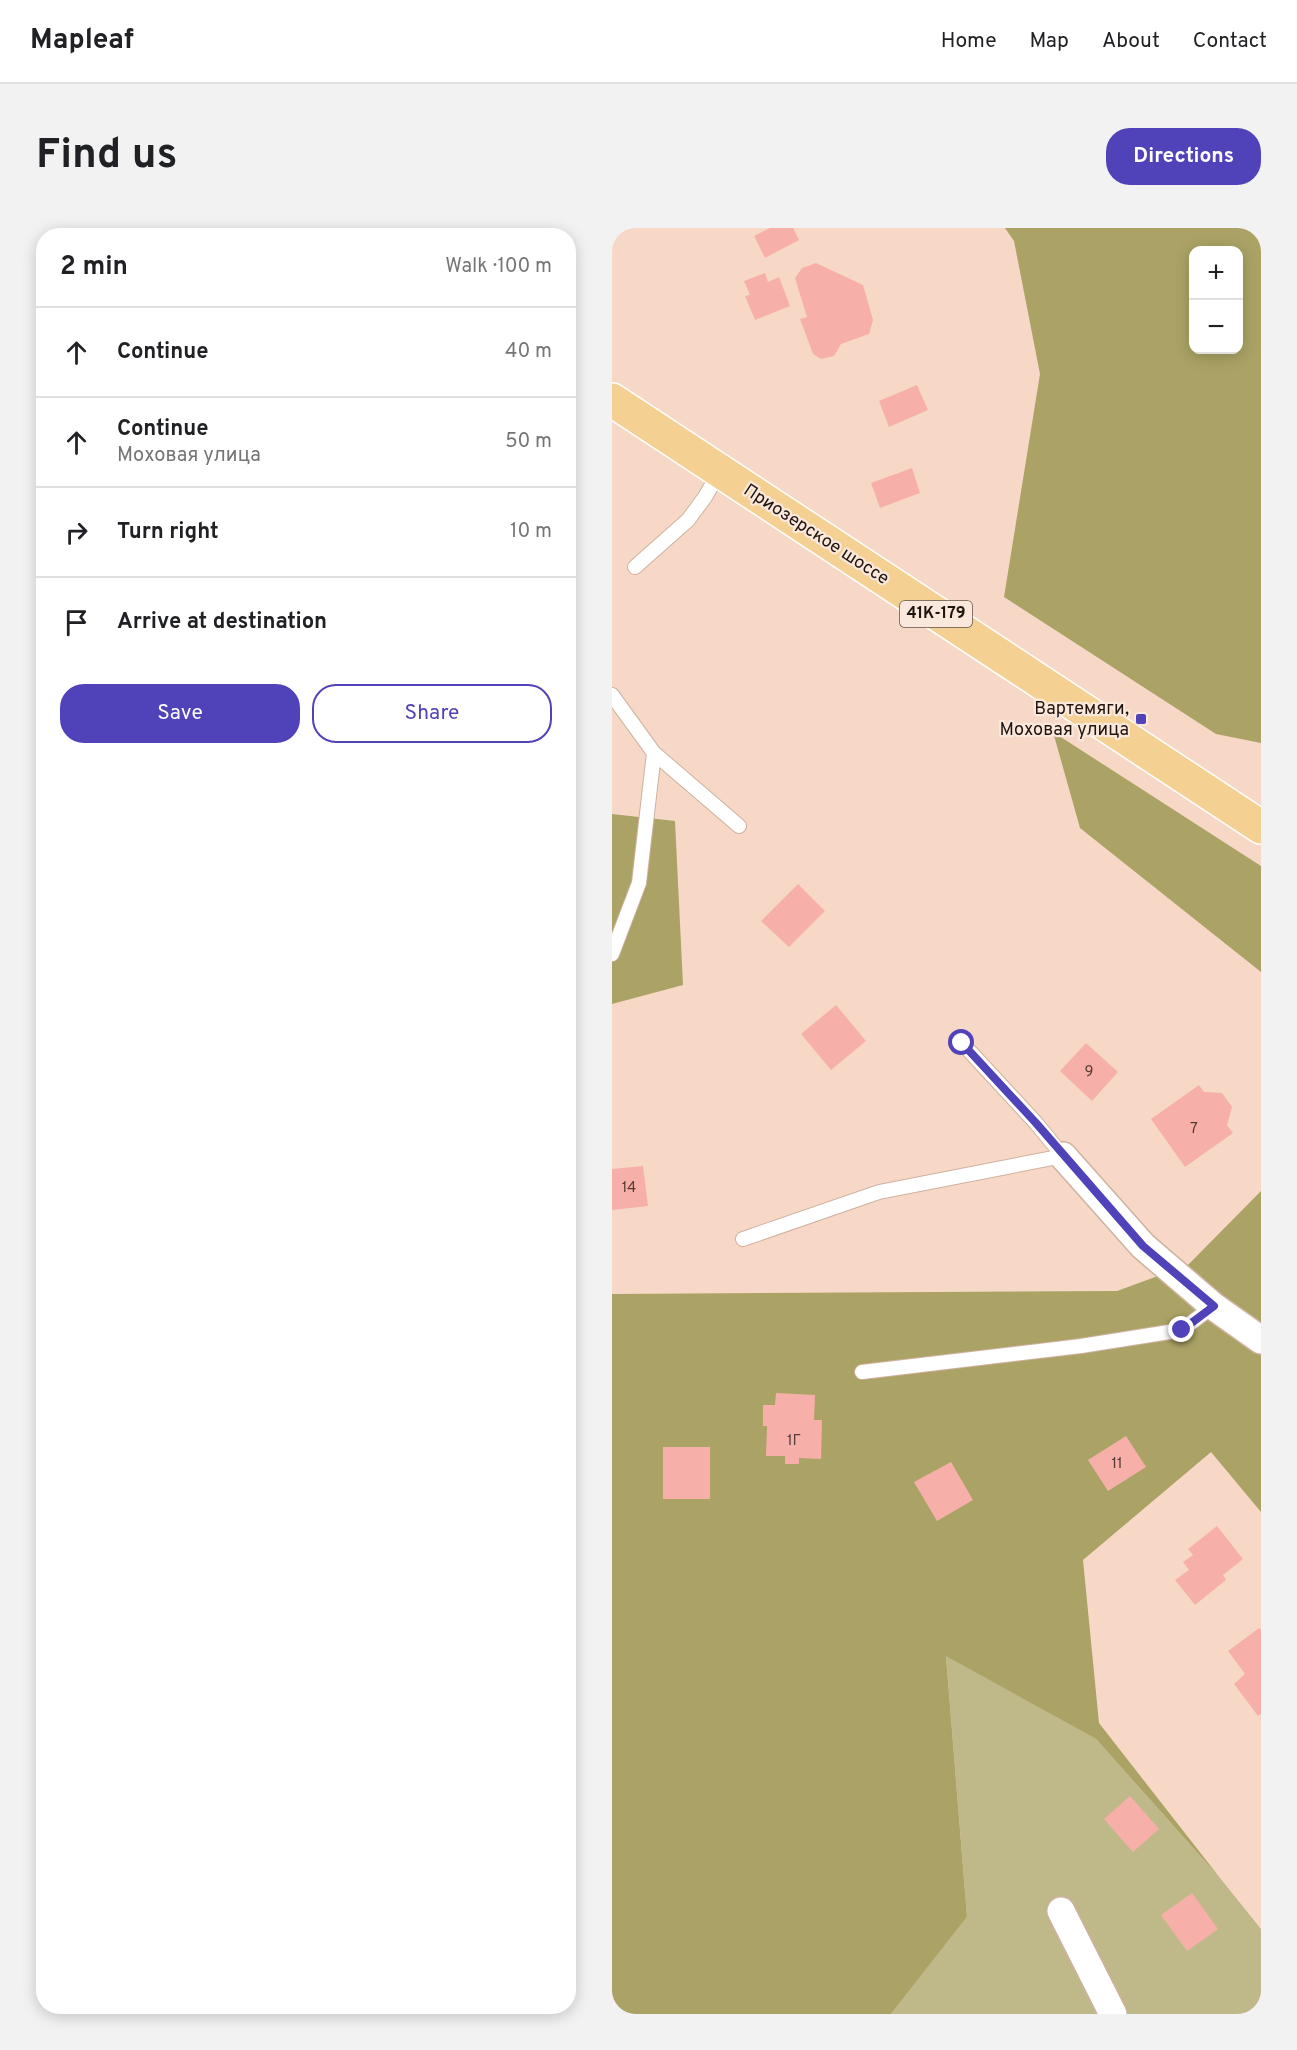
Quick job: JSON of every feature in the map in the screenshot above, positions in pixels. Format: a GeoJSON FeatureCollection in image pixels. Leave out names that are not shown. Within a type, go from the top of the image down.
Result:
{"type":"FeatureCollection","features":[{"type":"Feature","properties":{"kind":"main road","name":"Приозерское шоссе"},"geometry":{"type":"LineString","coordinates":[[612,400],[1261,827]]}},
{"type":"Feature","properties":{"kind":"street"},"geometry":{"type":"LineString","coordinates":[[1063,1156],[1143,1246],[1214,1306],[1261,1340]]}},
{"type":"Feature","properties":{"kind":"street"},"geometry":{"type":"LineString","coordinates":[[1061,1911],[1113,2014]]}},
{"type":"Feature","properties":{"kind":"lane"},"geometry":{"type":"LineString","coordinates":[[635,567],[688,520],[720,471]]}},
{"type":"Feature","properties":{"kind":"lane"},"geometry":{"type":"LineString","coordinates":[[612,695],[654,753],[739,826]]}},
{"type":"Feature","properties":{"kind":"lane"},"geometry":{"type":"LineString","coordinates":[[612,954],[639,883],[654,753]]}},
{"type":"Feature","properties":{"kind":"lane"},"geometry":{"type":"LineString","coordinates":[[743,1239],[879,1192],[1063,1156],[1036,1123],[962,1043]]}},
{"type":"Feature","properties":{"kind":"lane"},"geometry":{"type":"LineString","coordinates":[[862,1372],[1082,1346],[1182,1330],[1214,1306]]}},
{"type":"Feature","properties":{"kind":"shaded area"},"geometry":{"type":"Polygon","coordinates":[[[1005,228],[1261,228],[1261,743],[1216,734],[1004,597],[1040,374],[1014,241],[1005,228]]]}},
{"type":"Feature","properties":{"kind":"shaded area"},"geometry":{"type":"Polygon","coordinates":[[[1053,732],[1261,866],[1261,972],[1080,828],[1053,732]]]}},
{"type":"Feature","properties":{"kind":"shaded area"},"geometry":{"type":"Polygon","coordinates":[[[612,814],[675,821],[683,985],[612,1004],[612,814]]]}},
{"type":"Feature","properties":{"kind":"shaded area"},"geometry":{"type":"Polygon","coordinates":[[[1261,1191],[1261,1512],[1211,1452],[1083,1560],[1099,1723],[1220,1878],[1096,1739],[946,1656],[967,1917],[891,2014],[612,2014],[612,1294],[1117,1291],[1188,1265],[1261,1191]]]}},
{"type":"Feature","properties":{"kind":"shaded area"},"geometry":{"type":"Polygon","coordinates":[[[946,1655],[1096,1739],[1220,1878],[1261,1929],[1261,2014],[891,2014],[967,1917],[946,1655]]]}},
{"type":"Feature","properties":{"kind":"building"},"geometry":{"type":"Polygon","coordinates":[[[770,228],[793,228],[799,240],[765,258],[754,236],[770,228]]]}},
{"type":"Feature","properties":{"kind":"building"},"geometry":{"type":"Polygon","coordinates":[[[816,263],[863,285],[873,320],[869,334],[841,344],[834,356],[821,359],[813,354],[800,319],[807,317],[795,278],[802,268],[816,263]]]}},
{"type":"Feature","properties":{"kind":"building"},"geometry":{"type":"Polygon","coordinates":[[[765,273],[768,282],[779,277],[790,306],[755,320],[745,296],[750,295],[744,281],[765,273]]]}},
{"type":"Feature","properties":{"kind":"building"},"geometry":{"type":"Polygon","coordinates":[[[917,385],[928,410],[889,427],[879,401],[917,385]]]}},
{"type":"Feature","properties":{"kind":"building"},"geometry":{"type":"Polygon","coordinates":[[[912,468],[920,493],[880,508],[871,483],[912,468]]]}},
{"type":"Feature","properties":{"kind":"building"},"geometry":{"type":"Polygon","coordinates":[[[798,884],[825,911],[789,947],[761,921],[798,884]]]}},
{"type":"Feature","properties":{"kind":"building"},"geometry":{"type":"Polygon","coordinates":[[[836,1005],[866,1041],[831,1070],[801,1034],[836,1005]]]}},
{"type":"Feature","properties":{"kind":"building"},"geometry":{"type":"Polygon","coordinates":[[[1086,1043],[1118,1072],[1092,1101],[1060,1071],[1086,1043]]]}},
{"type":"Feature","properties":{"kind":"building"},"geometry":{"type":"Polygon","coordinates":[[[1199,1085],[1204,1092],[1222,1093],[1232,1107],[1227,1125],[1233,1133],[1185,1167],[1151,1119],[1199,1085]]]}},
{"type":"Feature","properties":{"kind":"building"},"geometry":{"type":"Polygon","coordinates":[[[643,1166],[648,1206],[612,1210],[612,1169],[643,1166]]]}},
{"type":"Feature","properties":{"kind":"building"},"geometry":{"type":"Polygon","coordinates":[[[776,1393],[815,1395],[814,1420],[822,1420],[821,1459],[799,1458],[799,1464],[785,1464],[785,1456],[766,1456],[767,1426],[763,1426],[763,1405],[775,1405],[776,1393]]]}},
{"type":"Feature","properties":{"kind":"building"},"geometry":{"type":"Polygon","coordinates":[[[1126,1436],[1146,1467],[1108,1491],[1088,1460],[1126,1436]]]}},
{"type":"Feature","properties":{"kind":"building"},"geometry":{"type":"Polygon","coordinates":[[[663,1447],[710,1447],[710,1499],[663,1499],[663,1447]]]}},
{"type":"Feature","properties":{"kind":"building"},"geometry":{"type":"Polygon","coordinates":[[[951,1462],[973,1500],[937,1521],[914,1482],[951,1462]]]}},
{"type":"Feature","properties":{"kind":"building"},"geometry":{"type":"Polygon","coordinates":[[[1217,1526],[1243,1559],[1223,1575],[1226,1580],[1195,1605],[1175,1580],[1189,1570],[1183,1562],[1193,1555],[1188,1549],[1217,1526]]]}},
{"type":"Feature","properties":{"kind":"building"},"geometry":{"type":"Polygon","coordinates":[[[1259,1628],[1261,1630],[1261,1714],[1258,1716],[1234,1684],[1245,1674],[1228,1651],[1259,1628]]]}},
{"type":"Feature","properties":{"kind":"building"},"geometry":{"type":"Polygon","coordinates":[[[1130,1796],[1159,1829],[1133,1852],[1104,1819],[1130,1796]]]}},
{"type":"Feature","properties":{"kind":"building"},"geometry":{"type":"Polygon","coordinates":[[[1192,1893],[1218,1929],[1187,1951],[1161,1915],[1192,1893]]]}},
{"type":"Feature","properties":{"kind":"place","name":"Вартемяги, Моховая улица"},"geometry":{"type":"Point","coordinates":[1141,719]}},
{"type":"Feature","properties":{"kind":"route"},"geometry":{"type":"LineString","coordinates":[[962,1043],[1036,1123],[1143,1246],[1214,1306],[1182,1330]]}}]}
